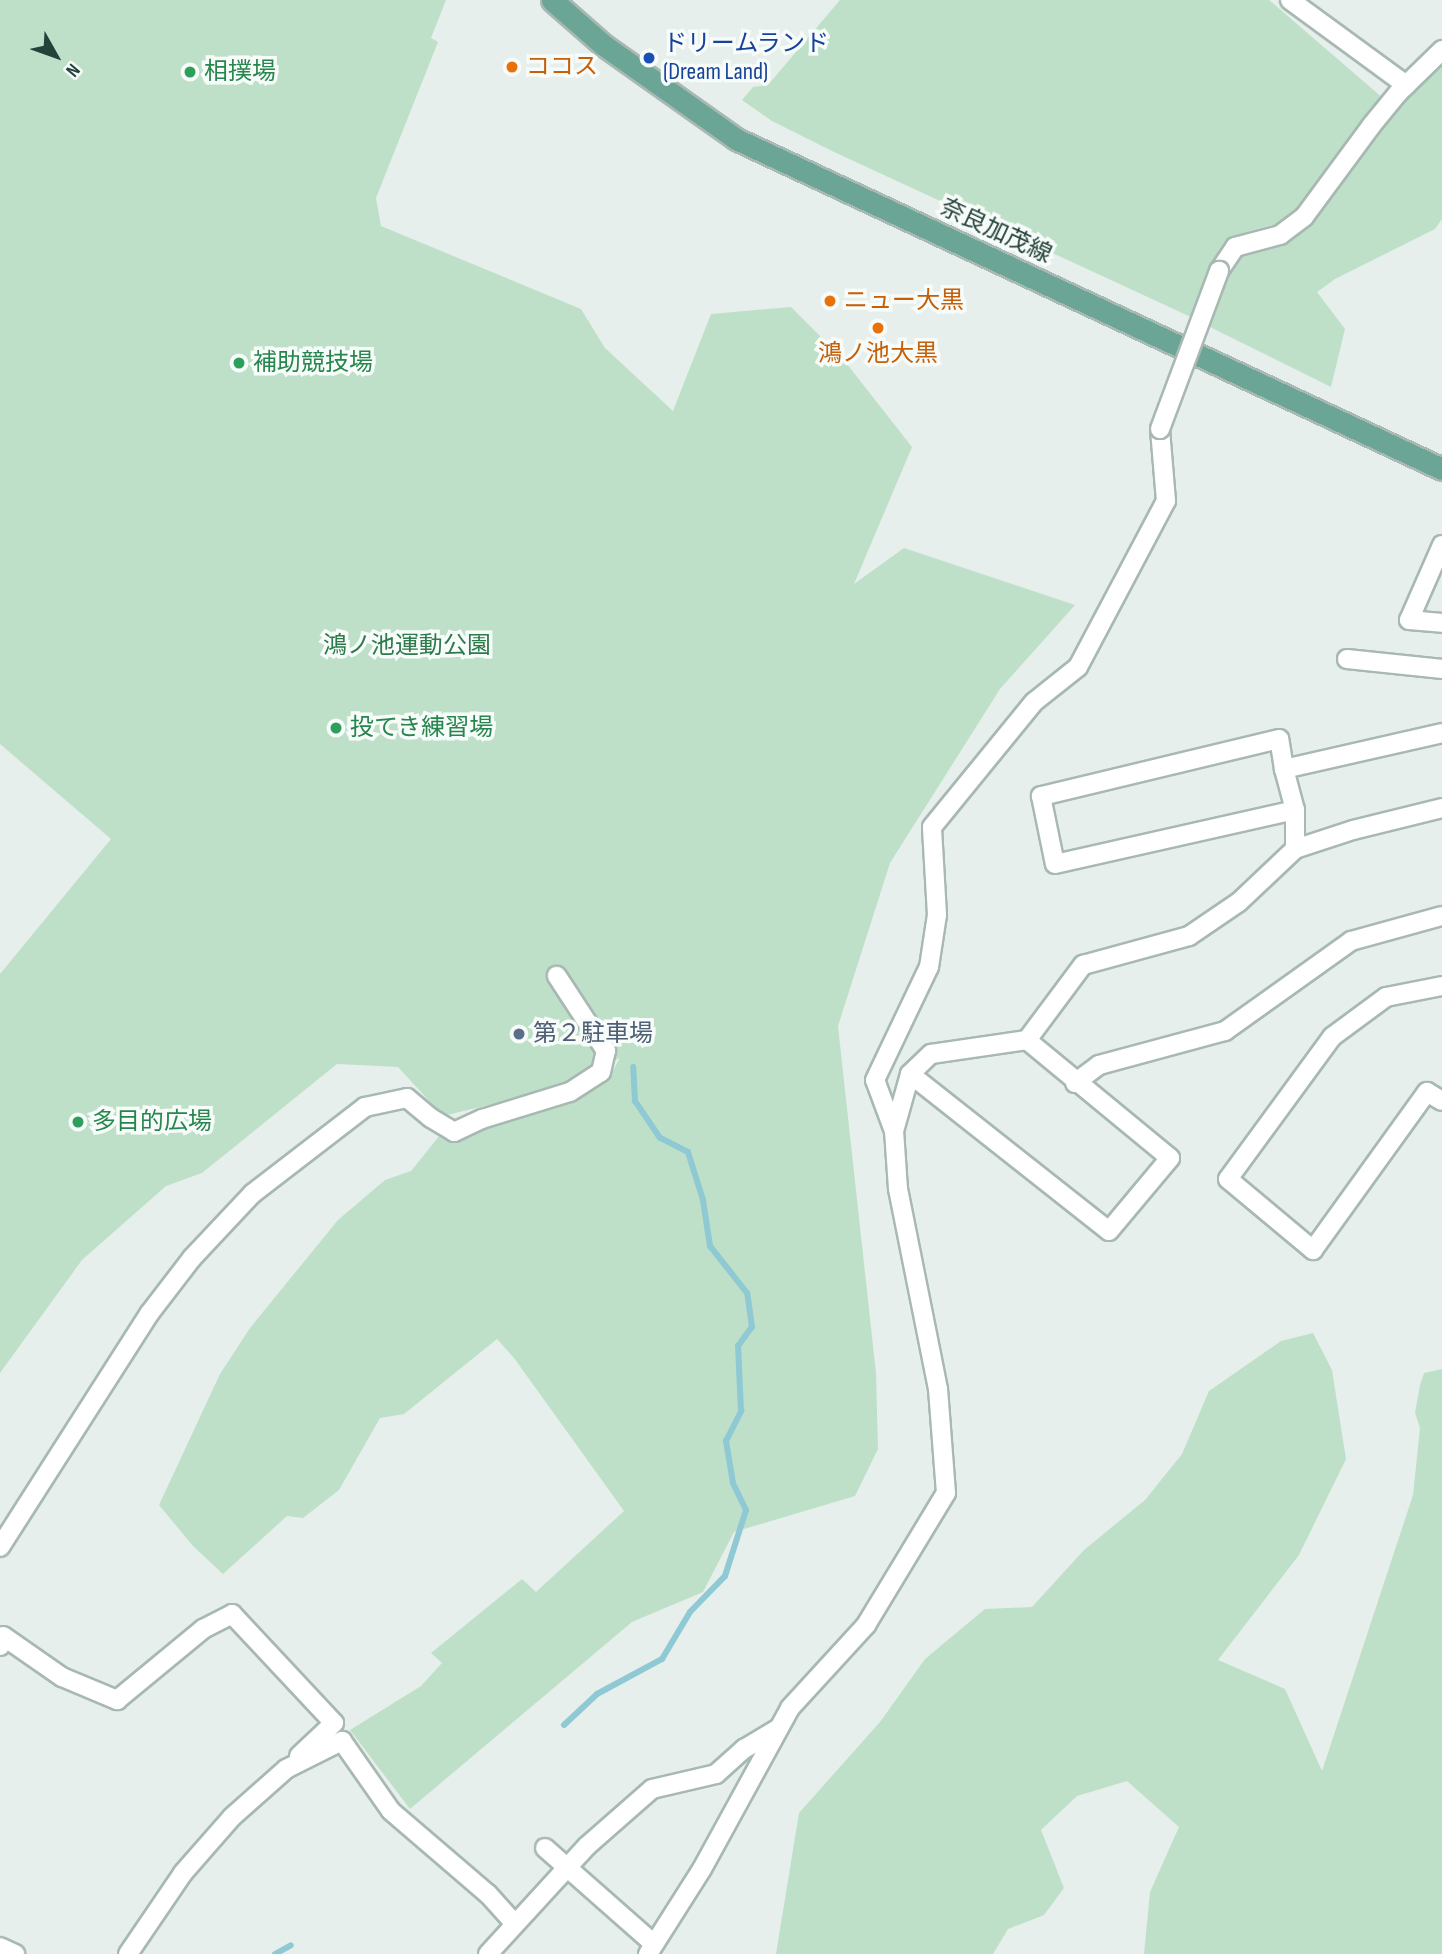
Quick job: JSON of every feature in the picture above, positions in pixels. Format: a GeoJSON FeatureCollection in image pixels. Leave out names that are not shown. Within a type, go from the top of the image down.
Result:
{"type":"FeatureCollection","features":[{"type":"Feature","properties":{"kind":"main road","name":"奈良加茂線"},"geometry":{"type":"LineString","coordinates":[[552,0],[623,59],[736,139],[1442,469]]}},
{"type":"Feature","properties":{"kind":"street"},"geometry":{"type":"LineString","coordinates":[[1290,0],[1406,85]]}},
{"type":"Feature","properties":{"kind":"street"},"geometry":{"type":"LineString","coordinates":[[545,1848],[651,1949],[702,1869],[790,1708],[866,1625],[946,1493],[938,1389],[898,1189],[894,1131],[875,1080],[929,967],[937,915],[932,827],[1034,702],[1078,667],[1166,501],[1160,429],[1219,271],[1235,247],[1280,235],[1304,217],[1371,126],[1406,85],[1442,50]]}},
{"type":"Feature","properties":{"kind":"street"},"geometry":{"type":"LineString","coordinates":[[1442,545],[1409,620],[1442,623]]}},
{"type":"Feature","properties":{"kind":"street"},"geometry":{"type":"LineString","coordinates":[[1347,659],[1442,669]]}},
{"type":"Feature","properties":{"kind":"street"},"geometry":{"type":"LineString","coordinates":[[1284,769],[1442,733]]}},
{"type":"Feature","properties":{"kind":"street"},"geometry":{"type":"LineString","coordinates":[[1295,810],[1055,864],[1041,796],[1279,739],[1295,810],[1295,849]]}},
{"type":"Feature","properties":{"kind":"street"},"geometry":{"type":"LineString","coordinates":[[894,1131],[911,1074],[931,1054],[1027,1040],[1083,965],[1189,936],[1239,902],[1295,849],[1353,830],[1442,808]]}},
{"type":"Feature","properties":{"kind":"street"},"geometry":{"type":"LineString","coordinates":[[1075,1083],[1099,1065],[1225,1031],[1351,942],[1442,916]]}},
{"type":"Feature","properties":{"kind":"street"},"geometry":{"type":"LineString","coordinates":[[0,1547],[149,1314],[192,1258],[252,1194],[365,1107],[407,1098],[430,1118],[454,1132],[482,1119],[569,1092],[601,1072],[607,1051],[557,976]]}},
{"type":"Feature","properties":{"kind":"street"},"geometry":{"type":"LineString","coordinates":[[1442,986],[1386,997],[1332,1037],[1228,1179],[1313,1250],[1427,1092],[1442,1101]]}},
{"type":"Feature","properties":{"kind":"street"},"geometry":{"type":"LineString","coordinates":[[911,1074],[1109,1231],[1170,1158],[1075,1083],[1027,1040]]}},
{"type":"Feature","properties":{"kind":"street"},"geometry":{"type":"LineString","coordinates":[[1,1638],[62,1677],[117,1700],[203,1629],[232,1614],[334,1723],[232,1817],[183,1873],[128,1954]]}},
{"type":"Feature","properties":{"kind":"street"},"geometry":{"type":"LineString","coordinates":[[488,1954],[567,1868],[652,1789],[716,1774],[744,1749],[780,1727]]}},
{"type":"Feature","properties":{"kind":"street"},"geometry":{"type":"LineString","coordinates":[[286,1769],[342,1741],[391,1811],[488,1894],[515,1924]]}},
{"type":"Feature","properties":{"kind":"street"},"geometry":{"type":"LineString","coordinates":[[0,1947],[15,1954]]}},
{"type":"Feature","properties":{"kind":"green space","name":"鴻ノ池運動公園"},"geometry":{"type":"Polygon","coordinates":[[[0,0],[446,0],[431,38],[438,42],[376,198],[381,226],[581,309],[605,348],[673,411],[711,314],[791,307],[843,359],[912,447],[854,584],[904,548],[1075,605],[1000,689],[890,863],[838,1026],[876,1373],[878,1449],[855,1496],[734,1532],[703,1592],[632,1622],[410,1809],[350,1730],[421,1686],[442,1663],[431,1653],[522,1579],[536,1592],[624,1511],[514,1358],[497,1339],[404,1414],[380,1418],[339,1490],[303,1518],[287,1516],[223,1574],[193,1546],[159,1505],[220,1374],[250,1328],[338,1220],[385,1180],[411,1171],[440,1135],[459,1137],[565,1105],[608,1079],[620,1058],[554,1089],[443,1116],[398,1067],[337,1064],[202,1173],[166,1186],[82,1260],[0,1373],[0,974],[111,839],[0,744],[0,0]]]}},
{"type":"Feature","properties":{"kind":"green space"},"geometry":{"type":"Polygon","coordinates":[[[840,0],[1269,0],[1384,99],[1338,153],[1302,205],[1280,223],[1246,232],[1228,241],[1217,256],[1193,318],[832,151],[772,121],[742,100],[753,87],[768,85],[840,0]]]}},
{"type":"Feature","properties":{"kind":"green space"},"geometry":{"type":"Polygon","coordinates":[[[1442,58],[1442,219],[1435,229],[1335,279],[1317,292],[1345,329],[1331,387],[1210,327],[1233,261],[1239,253],[1273,245],[1385,116],[1442,58]]]}},
{"type":"Feature","properties":{"kind":"green space"},"geometry":{"type":"Polygon","coordinates":[[[1313,1333],[1332,1370],[1346,1459],[1299,1555],[1218,1660],[1285,1689],[1322,1771],[1413,1495],[1420,1428],[1415,1413],[1420,1385],[1424,1373],[1442,1369],[1442,1954],[1144,1954],[1150,1892],[1179,1827],[1127,1781],[1077,1796],[1041,1830],[1064,1888],[1044,1915],[1008,1929],[993,1954],[776,1954],[799,1813],[880,1722],[925,1659],[985,1609],[1032,1607],[1084,1550],[1145,1500],[1182,1454],[1209,1391],[1281,1341],[1313,1333]]]}},
{"type":"Feature","properties":{"kind":"waterway"},"geometry":{"type":"LineString","coordinates":[[564,1725],[597,1694],[662,1659],[690,1612],[725,1576],[746,1510],[733,1483],[726,1441],[741,1411],[738,1346],[752,1327],[747,1293],[710,1246],[703,1200],[688,1152],[660,1138],[635,1101],[633,1067]]}},
{"type":"Feature","properties":{"kind":"waterway"},"geometry":{"type":"LineString","coordinates":[[275,1954],[291,1945]]}},
{"type":"Feature","properties":{"kind":"place","name":"ドリームランド (Dream Land)"},"geometry":{"type":"Point","coordinates":[649,58]}},
{"type":"Feature","properties":{"kind":"place","name":"ココス"},"geometry":{"type":"Point","coordinates":[512,67]}},
{"type":"Feature","properties":{"kind":"place","name":"相撲場"},"geometry":{"type":"Point","coordinates":[190,72]}},
{"type":"Feature","properties":{"kind":"place","name":"ニュー大黒"},"geometry":{"type":"Point","coordinates":[830,301]}},
{"type":"Feature","properties":{"kind":"place","name":"鴻ノ池大黒"},"geometry":{"type":"Point","coordinates":[878,328]}},
{"type":"Feature","properties":{"kind":"place","name":"補助競技場"},"geometry":{"type":"Point","coordinates":[239,363]}},
{"type":"Feature","properties":{"kind":"place","name":"投てき練習場"},"geometry":{"type":"Point","coordinates":[336,728]}},
{"type":"Feature","properties":{"kind":"place","name":"第２駐車場"},"geometry":{"type":"Point","coordinates":[519,1034]}},
{"type":"Feature","properties":{"kind":"place","name":"多目的広場"},"geometry":{"type":"Point","coordinates":[78,1122]}}]}
